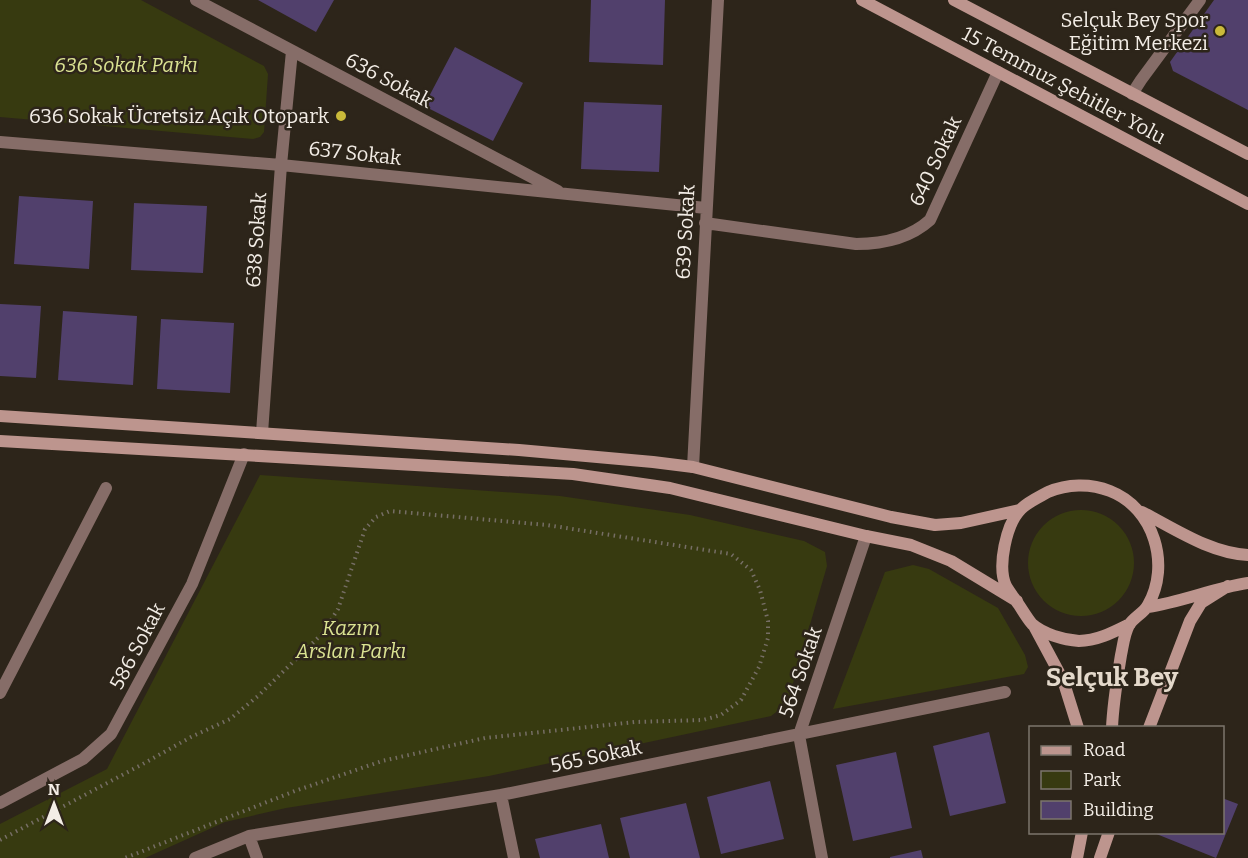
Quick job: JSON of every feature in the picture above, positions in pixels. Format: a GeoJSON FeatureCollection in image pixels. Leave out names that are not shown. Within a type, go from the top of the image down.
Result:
{"type":"FeatureCollection","features":[{"type":"Feature","properties":{"kind":"street","name":"636 Sokak"},"geometry":{"type":"LineString","coordinates":[[196,0],[564,195]]}},
{"type":"Feature","properties":{"kind":"street","name":"639 Sokak"},"geometry":{"type":"LineString","coordinates":[[693,467],[718,0]]}},
{"type":"Feature","properties":{"kind":"street","name":"15 Temmuz Şehitler Yolu"},"geometry":{"type":"LineString","coordinates":[[862,0],[1248,204]]}},
{"type":"Feature","properties":{"kind":"street","name":"15 Temmuz Şehitler Yolu"},"geometry":{"type":"LineString","coordinates":[[954,0],[1248,154]]}},
{"type":"Feature","properties":{"kind":"street"},"geometry":{"type":"LineString","coordinates":[[1132,94],[1200,0]]}},
{"type":"Feature","properties":{"kind":"street","name":"638 Sokak"},"geometry":{"type":"LineString","coordinates":[[262,432],[281,165],[292,51]]}},
{"type":"Feature","properties":{"kind":"street","name":"640 Sokak"},"geometry":{"type":"LineString","coordinates":[[705,223],[856,244],[892,240],[920,229],[930,220],[998,72]]}},
{"type":"Feature","properties":{"kind":"street","name":"637 Sokak"},"geometry":{"type":"LineString","coordinates":[[0,142],[281,165],[706,208]]}},
{"type":"Feature","properties":{"kind":"street"},"geometry":{"type":"LineString","coordinates":[[0,416],[591,456],[693,467],[891,517],[935,525],[961,523],[1020,510],[1037,498],[1060,487],[1085,485],[1111,491],[1142,512],[1187,536],[1220,550],[1248,555]]}},
{"type":"Feature","properties":{"kind":"street"},"geometry":{"type":"LineString","coordinates":[[0,441],[573,474],[670,488],[911,545],[951,561],[1017,601]]}},
{"type":"Feature","properties":{"kind":"street","name":"586 Sokak"},"geometry":{"type":"LineString","coordinates":[[0,803],[83,759],[111,734],[192,584],[244,454]]}},
{"type":"Feature","properties":{"kind":"street"},"geometry":{"type":"LineString","coordinates":[[0,693],[106,488]]}},
{"type":"Feature","properties":{"kind":"street"},"geometry":{"type":"LineString","coordinates":[[1020,510],[1007,536],[1002,560],[1005,585],[1033,625],[1063,680],[1077,726]]}},
{"type":"Feature","properties":{"kind":"street"},"geometry":{"type":"LineString","coordinates":[[1033,625],[1055,636],[1080,641],[1106,636],[1130,624],[1148,607],[1157,578],[1158,552],[1150,526],[1142,512]]}},
{"type":"Feature","properties":{"kind":"street","name":"564 Sokak"},"geometry":{"type":"LineString","coordinates":[[822,858],[799,735],[867,536]]}},
{"type":"Feature","properties":{"kind":"street"},"geometry":{"type":"LineString","coordinates":[[1148,607],[1248,583]]}},
{"type":"Feature","properties":{"kind":"street"},"geometry":{"type":"LineString","coordinates":[[1150,726],[1190,621],[1201,603],[1228,586]]}},
{"type":"Feature","properties":{"kind":"street"},"geometry":{"type":"LineString","coordinates":[[1112,726],[1115,684],[1130,624]]}},
{"type":"Feature","properties":{"kind":"street","name":"565 Sokak"},"geometry":{"type":"LineString","coordinates":[[195,858],[249,836],[501,795],[1005,692]]}},
{"type":"Feature","properties":{"kind":"street"},"geometry":{"type":"LineString","coordinates":[[501,795],[514,858]]}},
{"type":"Feature","properties":{"kind":"street"},"geometry":{"type":"LineString","coordinates":[[1077,858],[1082,834]]}},
{"type":"Feature","properties":{"kind":"street"},"geometry":{"type":"LineString","coordinates":[[249,836],[257,858]]}},
{"type":"Feature","properties":{"kind":"street"},"geometry":{"type":"LineString","coordinates":[[1100,858],[1106,837]]}},
{"type":"Feature","properties":{"kind":"path"},"geometry":{"type":"LineString","coordinates":[[0,840],[191,737],[230,719],[258,696],[323,633],[338,609],[365,529],[376,517],[390,512],[547,525],[732,554],[751,570],[760,590],[768,621],[768,638],[759,667],[741,700],[721,715],[703,720],[634,722],[485,738],[382,761],[295,791],[125,858]]}},
{"type":"Feature","properties":{"kind":"green space","name":"636 Sokak Parkı"},"geometry":{"type":"Polygon","coordinates":[[[0,0],[141,0],[264,66],[268,74],[264,132],[260,137],[253,139],[0,117],[0,0]]]}},
{"type":"Feature","properties":{"kind":"green space","name":"Kazım Arslan Parkı"},"geometry":{"type":"Polygon","coordinates":[[[260,475],[560,496],[690,515],[804,541],[825,552],[827,566],[789,697],[784,706],[771,716],[489,776],[286,808],[225,822],[145,858],[0,858],[0,824],[107,769],[260,475]]]}},
{"type":"Feature","properties":{"kind":"green space"},"geometry":{"type":"Polygon","coordinates":[[[1081,510],[1101,514],[1119,525],[1130,543],[1134,563],[1130,583],[1119,601],[1101,612],[1081,616],[1061,612],[1043,601],[1032,583],[1028,563],[1032,543],[1043,525],[1061,514],[1081,510]]]}},
{"type":"Feature","properties":{"kind":"green space"},"geometry":{"type":"Polygon","coordinates":[[[913,565],[929,569],[998,608],[1025,655],[1028,667],[1024,674],[833,709],[885,572],[913,565]]]}},
{"type":"Feature","properties":{"kind":"building"},"geometry":{"type":"Polygon","coordinates":[[[258,0],[334,0],[316,32],[258,0]]]}},
{"type":"Feature","properties":{"kind":"building"},"geometry":{"type":"Polygon","coordinates":[[[591,0],[665,0],[663,65],[589,62],[591,0]]]}},
{"type":"Feature","properties":{"kind":"building","name":"Selçuk Bey Spor Eğitim Merkezi"},"geometry":{"type":"Polygon","coordinates":[[[1214,0],[1248,0],[1248,110],[1173,71],[1170,62],[1214,0]]]}},
{"type":"Feature","properties":{"kind":"building"},"geometry":{"type":"Polygon","coordinates":[[[455,47],[523,83],[493,141],[424,106],[455,47]]]}},
{"type":"Feature","properties":{"kind":"building"},"geometry":{"type":"Polygon","coordinates":[[[584,102],[662,105],[659,172],[581,169],[584,102]]]}},
{"type":"Feature","properties":{"kind":"building"},"geometry":{"type":"Polygon","coordinates":[[[19,196],[93,201],[89,269],[14,264],[19,196]]]}},
{"type":"Feature","properties":{"kind":"building"},"geometry":{"type":"Polygon","coordinates":[[[134,203],[207,206],[203,273],[131,270],[134,203]]]}},
{"type":"Feature","properties":{"kind":"building"},"geometry":{"type":"Polygon","coordinates":[[[0,304],[41,306],[36,378],[0,376],[0,304]]]}},
{"type":"Feature","properties":{"kind":"building"},"geometry":{"type":"Polygon","coordinates":[[[63,311],[137,316],[133,385],[58,380],[63,311]]]}},
{"type":"Feature","properties":{"kind":"building"},"geometry":{"type":"Polygon","coordinates":[[[161,319],[234,323],[230,393],[157,389],[161,319]]]}},
{"type":"Feature","properties":{"kind":"building"},"geometry":{"type":"Polygon","coordinates":[[[989,732],[1006,803],[950,816],[933,746],[989,732]]]}},
{"type":"Feature","properties":{"kind":"building"},"geometry":{"type":"Polygon","coordinates":[[[896,752],[912,828],[853,841],[836,765],[896,752]]]}},
{"type":"Feature","properties":{"kind":"building"},"geometry":{"type":"Polygon","coordinates":[[[770,781],[784,839],[721,854],[707,797],[770,781]]]}},
{"type":"Feature","properties":{"kind":"building"},"geometry":{"type":"Polygon","coordinates":[[[1224,799],[1238,804],[1216,858],[1156,834],[1224,834],[1224,799]]]}},
{"type":"Feature","properties":{"kind":"building"},"geometry":{"type":"Polygon","coordinates":[[[686,803],[700,858],[630,858],[620,818],[686,803]]]}},
{"type":"Feature","properties":{"kind":"building"},"geometry":{"type":"Polygon","coordinates":[[[601,824],[609,858],[540,858],[535,839],[601,824]]]}},
{"type":"Feature","properties":{"kind":"building"},"geometry":{"type":"Polygon","coordinates":[[[921,850],[923,858],[890,858],[890,857],[921,850]]]}},
{"type":"Feature","properties":{"kind":"place","name":"Selçuk Bey Spor Eğitim Merkezi"},"geometry":{"type":"Point","coordinates":[1220,31]}},
{"type":"Feature","properties":{"kind":"place","name":"636 Sokak Ücretsiz Açık Otopark"},"geometry":{"type":"Point","coordinates":[341,116]}},
{"type":"Feature","properties":{"kind":"district","name":"Selçuk Bey"},"geometry":{"type":"Point","coordinates":[1112,677]}}]}
